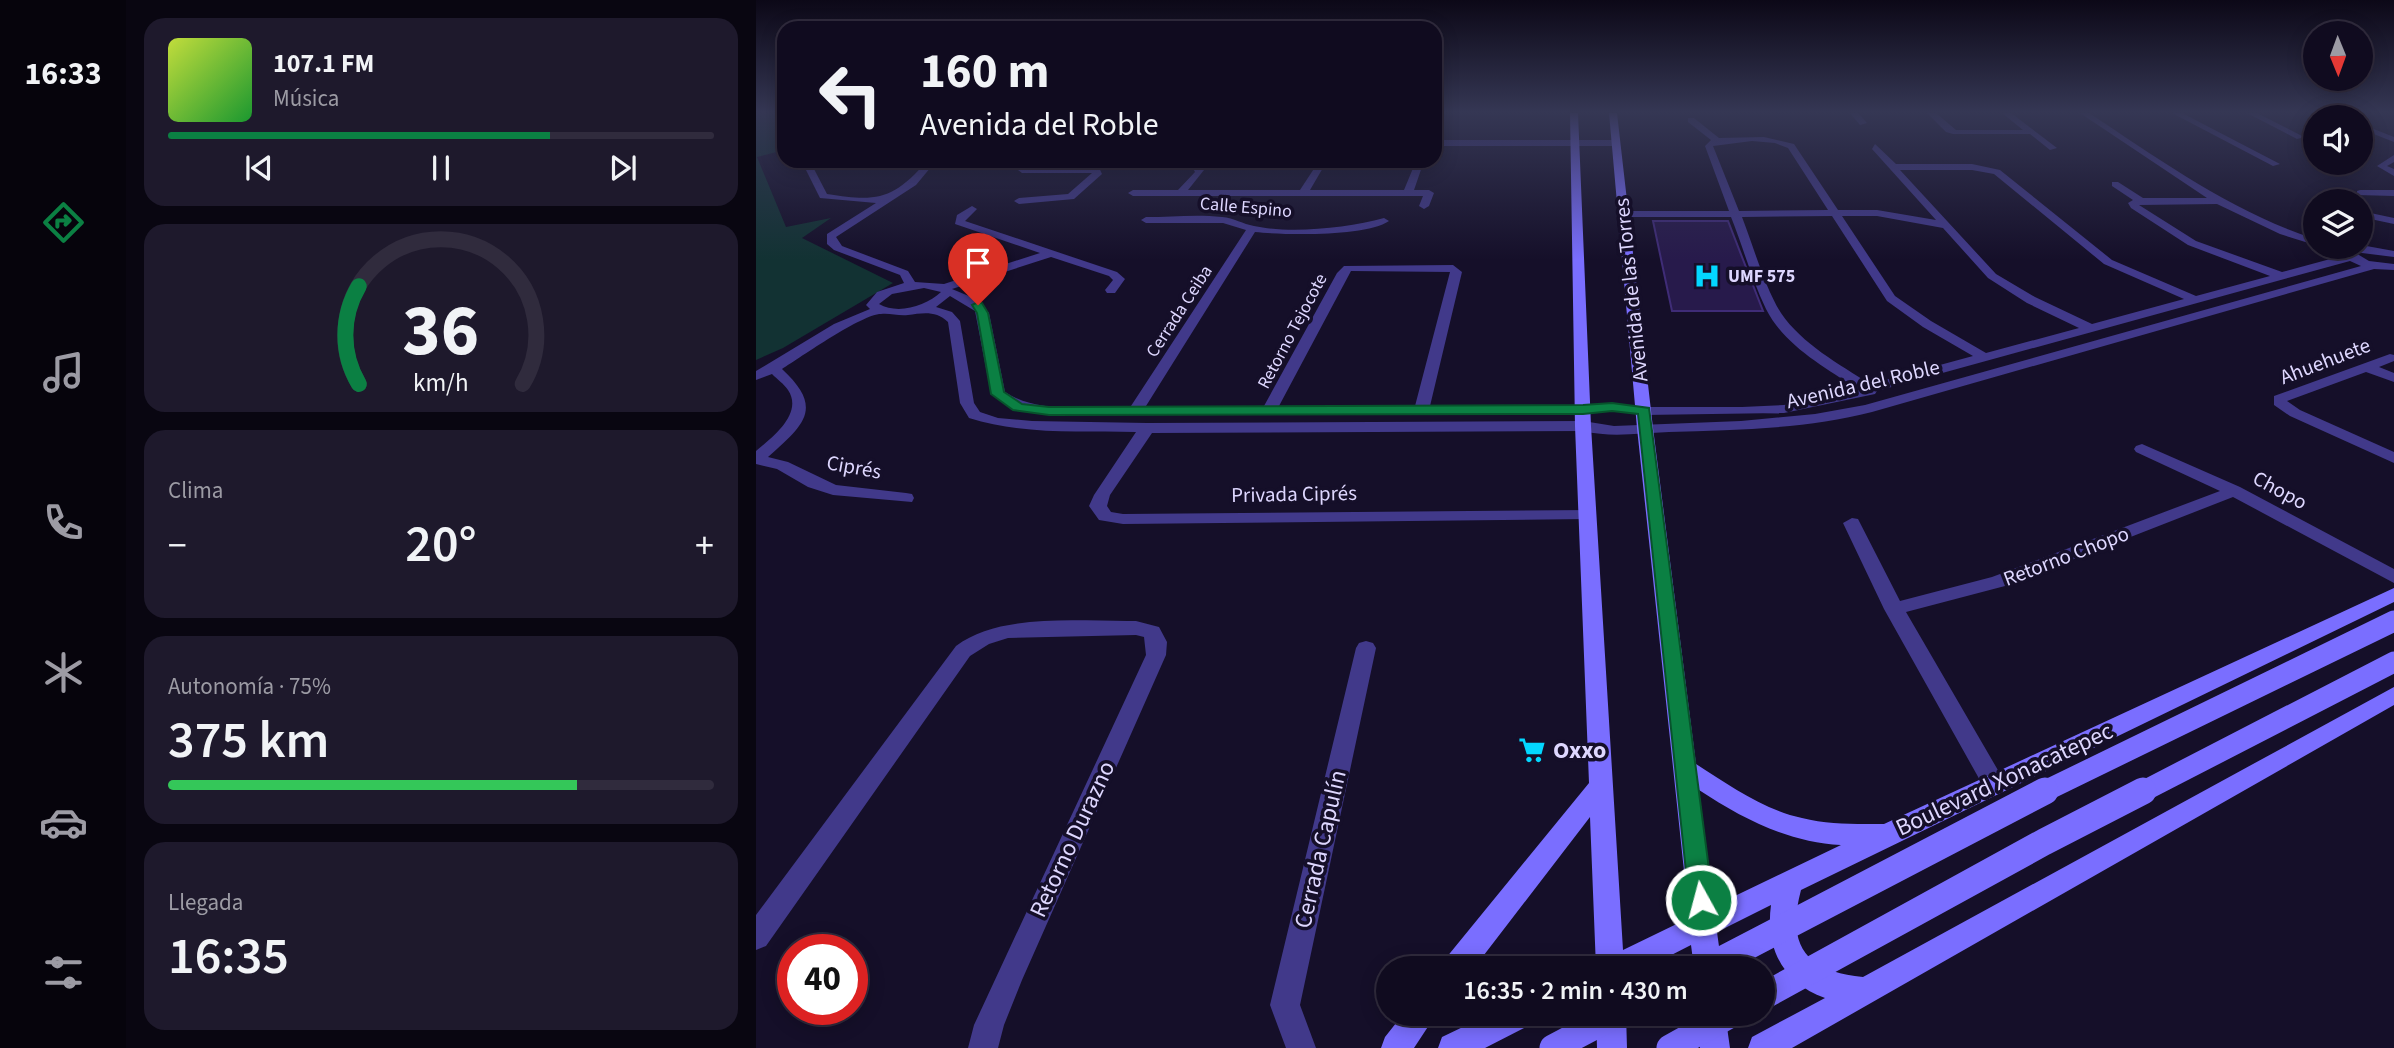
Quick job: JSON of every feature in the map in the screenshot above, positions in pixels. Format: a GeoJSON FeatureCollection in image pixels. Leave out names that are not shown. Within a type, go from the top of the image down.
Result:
{"type":"FeatureCollection","features":[{"type":"Feature","properties":{"kind":"street"},"geometry":{"type":"LineString","coordinates":[[1575,162],[1587,514],[1609,956]]}},
{"type":"Feature","properties":{"kind":"street","name":"Avenida de las Torres"},"geometry":{"type":"LineString","coordinates":[[1617,162],[1706,956]]}},
{"type":"Feature","properties":{"kind":"street"},"geometry":{"type":"LineString","coordinates":[[1715,162],[1773,310],[1782,324],[1816,354],[1870,391]]}},
{"type":"Feature","properties":{"kind":"street"},"geometry":{"type":"LineString","coordinates":[[1801,162],[1891,298],[1927,324],[1986,358]]}},
{"type":"Feature","properties":{"kind":"street"},"geometry":{"type":"LineString","coordinates":[[1891,162],[1992,275],[2007,287],[2092,329]]}},
{"type":"Feature","properties":{"kind":"street"},"geometry":{"type":"LineString","coordinates":[[2160,162],[2220,201],[2272,228],[2303,238]]}},
{"type":"Feature","properties":{"kind":"street"},"geometry":{"type":"LineString","coordinates":[[2272,162],[2276,164]]}},
{"type":"Feature","properties":{"kind":"street"},"geometry":{"type":"LineString","coordinates":[[2388,162],[2381,166],[2394,173]]}},
{"type":"Feature","properties":{"kind":"street"},"geometry":{"type":"LineString","coordinates":[[1896,167],[1984,169],[2004,177],[2108,262],[2196,300]]}},
{"type":"Feature","properties":{"kind":"street"},"geometry":{"type":"LineString","coordinates":[[809,168],[823,196],[841,200],[885,200]]}},
{"type":"Feature","properties":{"kind":"street"},"geometry":{"type":"LineString","coordinates":[[912,286],[904,273],[838,248],[831,242],[831,236],[839,228],[920,177],[927,168]]}},
{"type":"Feature","properties":{"kind":"street"},"geometry":{"type":"LineString","coordinates":[[1022,170],[1051,168]]}},
{"type":"Feature","properties":{"kind":"street"},"geometry":{"type":"LineString","coordinates":[[1019,201],[1071,197],[1097,174],[1096,168]]}},
{"type":"Feature","properties":{"kind":"street"},"geometry":{"type":"LineString","coordinates":[[1181,192],[1199,173],[1198,168]]}},
{"type":"Feature","properties":{"kind":"street"},"geometry":{"type":"LineString","coordinates":[[1304,192],[1319,168]]}},
{"type":"Feature","properties":{"kind":"street"},"geometry":{"type":"LineString","coordinates":[[1408,193],[1417,168]]}},
{"type":"Feature","properties":{"kind":"street"},"geometry":{"type":"LineString","coordinates":[[2115,184],[2141,201]]}},
{"type":"Feature","properties":{"kind":"street"},"geometry":{"type":"LineString","coordinates":[[1133,193],[1429,193],[1424,206]]}},
{"type":"Feature","properties":{"kind":"street"},"geometry":{"type":"LineString","coordinates":[[2373,193],[2394,193]]}},
{"type":"Feature","properties":{"kind":"street"},"geometry":{"type":"LineString","coordinates":[[2236,198],[2303,231]]}},
{"type":"Feature","properties":{"kind":"street"},"geometry":{"type":"LineString","coordinates":[[2220,201],[2133,203],[2192,243],[2281,276]]}},
{"type":"Feature","properties":{"kind":"street"},"geometry":{"type":"LineString","coordinates":[[1877,214],[1924,202]]}},
{"type":"Feature","properties":{"kind":"street"},"geometry":{"type":"LineString","coordinates":[[972,209],[961,217],[960,222],[1118,276],[1119,279],[1111,290]]}},
{"type":"Feature","properties":{"kind":"street"},"geometry":{"type":"LineString","coordinates":[[1623,214],[1877,214],[1945,225]]}},
{"type":"Feature","properties":{"kind":"street"},"geometry":{"type":"LineString","coordinates":[[2373,216],[2394,221]]}},
{"type":"Feature","properties":{"kind":"street","name":"Calle Espino"},"geometry":{"type":"LineString","coordinates":[[1146,220],[1223,220],[1243,223],[1252,229],[1352,229],[1371,227],[1384,221]]}},
{"type":"Feature","properties":{"kind":"street","name":"Cerrada Ceiba"},"geometry":{"type":"LineString","coordinates":[[1135,412],[1252,229]]}},
{"type":"Feature","properties":{"kind":"street"},"geometry":{"type":"LineString","coordinates":[[2373,252],[2394,254]]}},
{"type":"Feature","properties":{"kind":"street"},"geometry":{"type":"LineString","coordinates":[[947,289],[942,299],[923,307],[888,312],[872,306],[874,300],[890,292],[912,286],[937,285],[947,289],[1049,254]]}},
{"type":"Feature","properties":{"kind":"street","name":"Avenida del Roble"},"geometry":{"type":"LineString","coordinates":[[947,289],[978,305],[983,313],[998,394],[1018,407],[1049,411],[1135,412],[1421,411],[1583,418],[1615,433],[1645,419],[1784,409],[1870,391],[2281,276],[2331,259]]}},
{"type":"Feature","properties":{"kind":"street"},"geometry":{"type":"LineString","coordinates":[[2367,259],[2376,265],[2394,267]]}},
{"type":"Feature","properties":{"kind":"street","name":"Avenida del Roble"},"geometry":{"type":"LineString","coordinates":[[923,307],[948,315],[954,321],[967,403],[974,415],[996,422],[1032,426],[1147,428],[1583,418],[1612,407],[1645,419],[1773,425],[1867,409],[2376,265]]}},
{"type":"Feature","properties":{"kind":"street","name":"Retorno Tejocote"},"geometry":{"type":"LineString","coordinates":[[1269,411],[1348,268],[1453,268],[1456,272],[1421,411]]}},
{"type":"Feature","properties":{"kind":"street"},"geometry":{"type":"LineString","coordinates":[[756,376],[774,368],[813,342],[877,310]]}},
{"type":"Feature","properties":{"kind":"street","name":"Ahuehuete"},"geometry":{"type":"LineString","coordinates":[[2390,358],[2278,399],[2281,405],[2394,458]]}},
{"type":"Feature","properties":{"kind":"street"},"geometry":{"type":"LineString","coordinates":[[2367,367],[2394,378]]}},
{"type":"Feature","properties":{"kind":"street","name":"Ciprés"},"geometry":{"type":"LineString","coordinates":[[756,459],[790,426],[801,402],[797,391],[774,368]]}},
{"type":"Feature","properties":{"kind":"street","name":"Privada Ciprés"},"geometry":{"type":"LineString","coordinates":[[1147,428],[1102,495],[1098,506],[1105,516],[1123,519],[1587,514]]}},
{"type":"Feature","properties":{"kind":"street","name":"Chopo"},"geometry":{"type":"LineString","coordinates":[[2142,449],[2234,491],[2394,577]]}},
{"type":"Feature","properties":{"kind":"street","name":"Ciprés"},"geometry":{"type":"LineString","coordinates":[[756,459],[782,465],[833,490],[906,498]]}},
{"type":"Feature","properties":{"kind":"street","name":"Retorno Chopo"},"geometry":{"type":"LineString","coordinates":[[1894,609],[1997,582],[2234,491]]}},
{"type":"Feature","properties":{"kind":"street"},"geometry":{"type":"LineString","coordinates":[[1853,523],[1894,609],[1994,784]]}},
{"type":"Feature","properties":{"kind":"street","name":"Boulevard Xonacatepec"},"geometry":{"type":"LineString","coordinates":[[1641,956],[1886,835],[2394,594]]}},
{"type":"Feature","properties":{"kind":"street","name":"Boulevard Xonacatepec"},"geometry":{"type":"LineString","coordinates":[[1730,956],[2010,808],[2394,621]]}},
{"type":"Feature","properties":{"kind":"street","name":"Retorno Durazno"},"geometry":{"type":"LineString","coordinates":[[756,937],[963,651],[978,639],[997,632],[1016,630],[1136,628],[1152,632],[1157,642],[1156,655],[1010,975],[989,1025],[983,1048]]}},
{"type":"Feature","properties":{"kind":"street","name":"Cerrada Capulín"},"geometry":{"type":"LineString","coordinates":[[1301,1048],[1285,1006],[1366,648]]}},
{"type":"Feature","properties":{"kind":"street"},"geometry":{"type":"LineString","coordinates":[[1775,990],[2044,842],[2394,662]]}},
{"type":"Feature","properties":{"kind":"street"},"geometry":{"type":"LineString","coordinates":[[1763,1048],[2394,695]]}},
{"type":"Feature","properties":{"kind":"street"},"geometry":{"type":"LineString","coordinates":[[1685,769],[1731,798],[1790,826],[1838,834],[1886,835]]}},
{"type":"Feature","properties":{"kind":"street"},"geometry":{"type":"LineString","coordinates":[[1467,956],[1600,788]]}},
{"type":"Feature","properties":{"kind":"street"},"geometry":{"type":"LineString","coordinates":[[1790,883],[1783,902],[1780,928],[1788,952],[1798,967],[1827,986],[1844,991],[1866,991]]}},
{"type":"Feature","properties":{"kind":"street"},"geometry":{"type":"LineString","coordinates":[[1396,1048],[1412,1026]]}},
{"type":"Feature","properties":{"kind":"street"},"geometry":{"type":"LineString","coordinates":[[1453,1048],[1498,1026]]}},
{"type":"Feature","properties":{"kind":"street"},"geometry":{"type":"LineString","coordinates":[[1553,1048],[1594,1026]]}},
{"type":"Feature","properties":{"kind":"street"},"geometry":{"type":"LineString","coordinates":[[1611,1026],[1612,1048]]}},
{"type":"Feature","properties":{"kind":"street"},"geometry":{"type":"LineString","coordinates":[[1671,1048],[1711,1026]]}},
{"type":"Feature","properties":{"kind":"street"},"geometry":{"type":"LineString","coordinates":[[1713,1026],[1715,1048]]}},
{"type":"Feature","properties":{"kind":"green space"},"geometry":{"type":"Polygon","coordinates":[[[756,162],[759,162],[786,227],[831,218],[802,238],[893,283],[783,348],[756,360],[756,162]]]}},
{"type":"Feature","properties":{"kind":"building","name":"UMF 575"},"geometry":{"type":"Polygon","coordinates":[[[1653,221],[1728,221],[1763,311],[1672,311],[1653,221]]]}},
{"type":"Feature","properties":{"kind":"place","name":"UMF 575"},"geometry":{"type":"Point","coordinates":[1707,276]}},
{"type":"Feature","properties":{"kind":"place","name":"Oxxo"},"geometry":{"type":"Point","coordinates":[1532,750]}},
{"type":"Feature","properties":{"kind":"route"},"geometry":{"type":"LineString","coordinates":[[978,305],[983,313],[998,394],[1018,407],[1049,411],[1135,412],[1583,410],[1596,407],[1644,411],[1701,900]]}}]}
